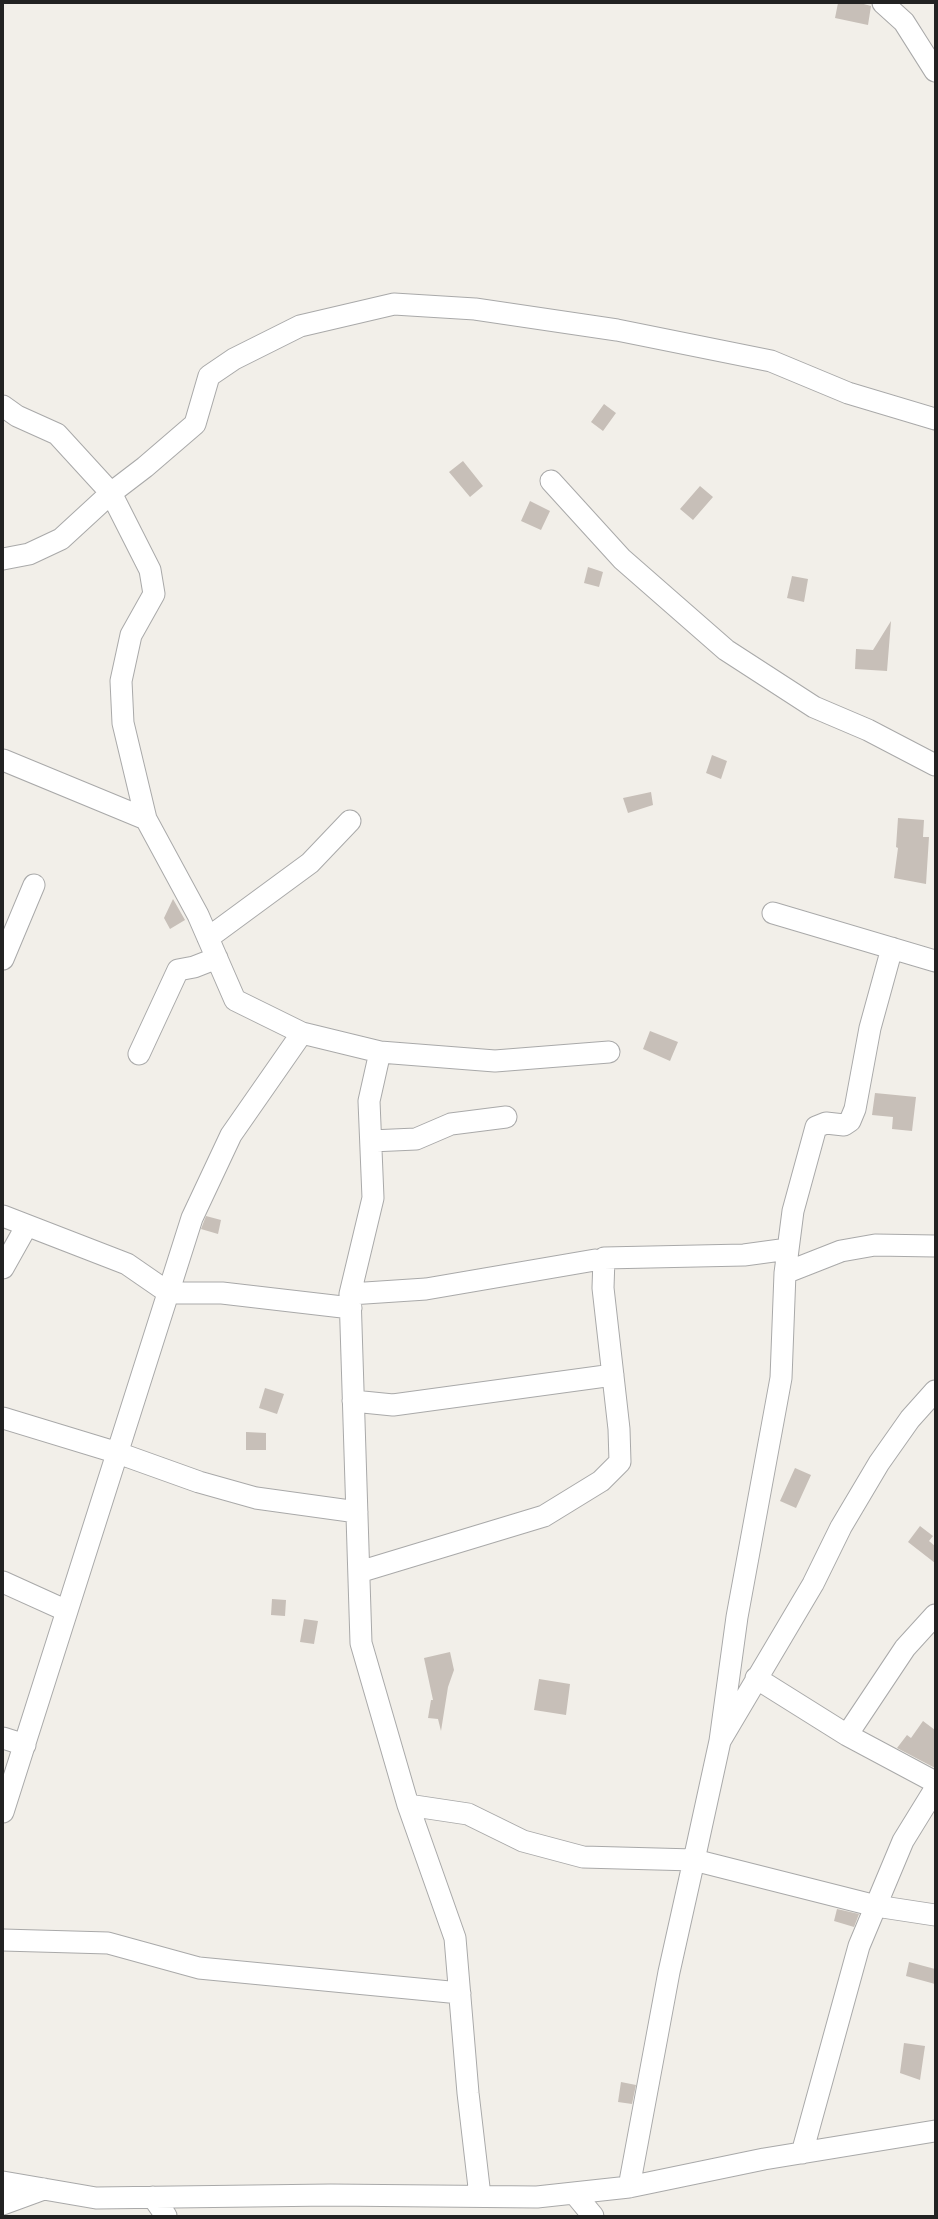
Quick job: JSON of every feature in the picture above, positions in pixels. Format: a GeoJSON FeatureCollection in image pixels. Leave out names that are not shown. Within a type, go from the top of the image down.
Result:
{"type":"FeatureCollection","features":[{"type":"Feature","properties":{"kind":"street"},"geometry":{"type":"LineString","coordinates":[[883,3],[904,22],[935,71]]}},
{"type":"Feature","properties":{"kind":"street"},"geometry":{"type":"LineString","coordinates":[[3,560],[29,554],[61,539],[111,493],[195,424],[209,376],[234,359],[300,326],[394,304],[475,309],[617,330],[771,361],[848,393],[935,419]]}},
{"type":"Feature","properties":{"kind":"street"},"geometry":{"type":"LineString","coordinates":[[8,414],[57,434],[111,493],[150,570],[154,594],[131,635],[121,681],[123,724],[146,819],[198,915],[235,1000],[302,1033],[380,1052],[495,1061],[609,1052]]}},
{"type":"Feature","properties":{"kind":"street"},"geometry":{"type":"LineString","coordinates":[[551,482],[622,559],[726,650],[814,707],[868,730],[935,765]]}},
{"type":"Feature","properties":{"kind":"street"},"geometry":{"type":"LineString","coordinates":[[3,760],[146,819]]}},
{"type":"Feature","properties":{"kind":"street"},"geometry":{"type":"LineString","coordinates":[[208,938],[310,863],[350,821]]}},
{"type":"Feature","properties":{"kind":"street"},"geometry":{"type":"LineString","coordinates":[[3,959],[34,885]]}},
{"type":"Feature","properties":{"kind":"street"},"geometry":{"type":"LineString","coordinates":[[773,913],[935,961]]}},
{"type":"Feature","properties":{"kind":"street"},"geometry":{"type":"LineString","coordinates":[[629,2187],[670,1972],[720,1741],[737,1617],[781,1378],[785,1273],[793,1211],[816,1127],[826,1123],[844,1125],[850,1121],[855,1109],[870,1028],[892,948]]}},
{"type":"Feature","properties":{"kind":"street"},"geometry":{"type":"LineString","coordinates":[[139,1054],[178,970],[194,967],[217,958]]}},
{"type":"Feature","properties":{"kind":"street"},"geometry":{"type":"LineString","coordinates":[[3,1812],[192,1218],[231,1135],[302,1033]]}},
{"type":"Feature","properties":{"kind":"street"},"geometry":{"type":"LineString","coordinates":[[380,1052],[370,1101],[373,1198],[350,1301],[361,1643],[408,1805],[455,1938],[468,2093],[480,2196]]}},
{"type":"Feature","properties":{"kind":"street"},"geometry":{"type":"LineString","coordinates":[[371,1142],[416,1139],[451,1124],[506,1118]]}},
{"type":"Feature","properties":{"kind":"street"},"geometry":{"type":"LineString","coordinates":[[3,1216],[26,1227],[126,1264],[169,1293],[222,1293],[350,1301],[594,1260]]}},
{"type":"Feature","properties":{"kind":"street"},"geometry":{"type":"LineString","coordinates":[[3,1268],[26,1227]]}},
{"type":"Feature","properties":{"kind":"street"},"geometry":{"type":"LineString","coordinates":[[785,1273],[841,1251],[875,1245],[935,1246]]}},
{"type":"Feature","properties":{"kind":"street"},"geometry":{"type":"LineString","coordinates":[[359,1572],[544,1516],[601,1481],[620,1462],[613,1375],[603,1288],[604,1258],[744,1255],[788,1249]]}},
{"type":"Feature","properties":{"kind":"street"},"geometry":{"type":"LineString","coordinates":[[353,1401],[393,1405],[613,1375]]}},
{"type":"Feature","properties":{"kind":"street"},"geometry":{"type":"LineString","coordinates":[[720,1741],[813,1584],[841,1527],[879,1463],[910,1419],[935,1391]]}},
{"type":"Feature","properties":{"kind":"street"},"geometry":{"type":"LineString","coordinates":[[3,1418],[118,1453],[199,1482],[256,1498],[357,1512]]}},
{"type":"Feature","properties":{"kind":"street"},"geometry":{"type":"LineString","coordinates":[[3,1582],[67,1611]]}},
{"type":"Feature","properties":{"kind":"street"},"geometry":{"type":"LineString","coordinates":[[847,1735],[905,1648],[935,1615]]}},
{"type":"Feature","properties":{"kind":"street"},"geometry":{"type":"LineString","coordinates":[[756,1678],[847,1735],[935,1782]]}},
{"type":"Feature","properties":{"kind":"street"},"geometry":{"type":"LineString","coordinates":[[3,1738],[25,1745]]}},
{"type":"Feature","properties":{"kind":"street"},"geometry":{"type":"LineString","coordinates":[[802,2153],[858,1946],[903,1841],[935,1789]]}},
{"type":"Feature","properties":{"kind":"street"},"geometry":{"type":"LineString","coordinates":[[408,1805],[468,1814],[523,1842],[583,1856],[694,1860],[876,1906],[935,1915]]}},
{"type":"Feature","properties":{"kind":"street"},"geometry":{"type":"LineString","coordinates":[[3,1940],[108,1943],[199,1968],[460,1993]]}},
{"type":"Feature","properties":{"kind":"street"},"geometry":{"type":"LineString","coordinates":[[3,2182],[96,2198],[331,2195],[537,2197],[629,2187],[802,2153],[935,2131]]}},
{"type":"Feature","properties":{"kind":"street"},"geometry":{"type":"LineString","coordinates":[[3,2204],[45,2189]]}},
{"type":"Feature","properties":{"kind":"street"},"geometry":{"type":"LineString","coordinates":[[574,2193],[593,2216]]}},
{"type":"Feature","properties":{"kind":"street"},"geometry":{"type":"LineString","coordinates":[[152,2197],[166,2216]]}},
{"type":"Feature","properties":{"kind":"building"},"geometry":{"type":"Polygon","coordinates":[[[838,3],[860,3],[871,6],[868,25],[835,18],[838,3]]]}},
{"type":"Feature","properties":{"kind":"building"},"geometry":{"type":"Polygon","coordinates":[[[604,404],[616,413],[603,431],[591,422],[604,404]]]}},
{"type":"Feature","properties":{"kind":"building"},"geometry":{"type":"Polygon","coordinates":[[[463,461],[483,486],[470,497],[449,472],[463,461]]]}},
{"type":"Feature","properties":{"kind":"building"},"geometry":{"type":"Polygon","coordinates":[[[700,486],[713,497],[693,520],[680,509],[700,486]]]}},
{"type":"Feature","properties":{"kind":"building"},"geometry":{"type":"Polygon","coordinates":[[[530,501],[550,511],[541,530],[521,521],[530,501]]]}},
{"type":"Feature","properties":{"kind":"building"},"geometry":{"type":"Polygon","coordinates":[[[588,567],[603,572],[599,587],[584,583],[588,567]]]}},
{"type":"Feature","properties":{"kind":"building"},"geometry":{"type":"Polygon","coordinates":[[[792,576],[808,579],[804,602],[787,598],[792,576]]]}},
{"type":"Feature","properties":{"kind":"building"},"geometry":{"type":"Polygon","coordinates":[[[891,621],[887,671],[855,669],[856,649],[873,650],[891,621]]]}},
{"type":"Feature","properties":{"kind":"building"},"geometry":{"type":"Polygon","coordinates":[[[712,755],[727,761],[721,779],[706,773],[712,755]]]}},
{"type":"Feature","properties":{"kind":"building"},"geometry":{"type":"Polygon","coordinates":[[[651,792],[653,805],[628,813],[623,798],[651,792]]]}},
{"type":"Feature","properties":{"kind":"building"},"geometry":{"type":"Polygon","coordinates":[[[898,818],[924,820],[923,837],[929,837],[926,884],[894,878],[898,848],[896,847],[898,818]]]}},
{"type":"Feature","properties":{"kind":"building"},"geometry":{"type":"Polygon","coordinates":[[[173,899],[185,920],[170,929],[164,918],[173,899]]]}},
{"type":"Feature","properties":{"kind":"building"},"geometry":{"type":"Polygon","coordinates":[[[650,1031],[678,1042],[670,1061],[643,1049],[650,1031]]]}},
{"type":"Feature","properties":{"kind":"building"},"geometry":{"type":"Polygon","coordinates":[[[875,1093],[916,1097],[912,1131],[892,1129],[893,1117],[872,1115],[875,1093]]]}},
{"type":"Feature","properties":{"kind":"building"},"geometry":{"type":"Polygon","coordinates":[[[206,1216],[221,1220],[218,1234],[201,1229],[206,1216]]]}},
{"type":"Feature","properties":{"kind":"building"},"geometry":{"type":"Polygon","coordinates":[[[265,1388],[284,1394],[277,1414],[259,1408],[265,1388]]]}},
{"type":"Feature","properties":{"kind":"building"},"geometry":{"type":"Polygon","coordinates":[[[246,1432],[266,1433],[266,1450],[246,1450],[246,1432]]]}},
{"type":"Feature","properties":{"kind":"building"},"geometry":{"type":"Polygon","coordinates":[[[795,1468],[811,1475],[796,1508],[780,1501],[795,1468]]]}},
{"type":"Feature","properties":{"kind":"building"},"geometry":{"type":"Polygon","coordinates":[[[920,1526],[933,1536],[929,1541],[935,1546],[935,1563],[908,1542],[920,1526]]]}},
{"type":"Feature","properties":{"kind":"building"},"geometry":{"type":"Polygon","coordinates":[[[272,1599],[286,1600],[285,1616],[271,1615],[272,1599]]]}},
{"type":"Feature","properties":{"kind":"building"},"geometry":{"type":"Polygon","coordinates":[[[304,1619],[318,1621],[314,1644],[300,1642],[304,1619]]]}},
{"type":"Feature","properties":{"kind":"building"},"geometry":{"type":"Polygon","coordinates":[[[450,1652],[454,1670],[448,1687],[441,1731],[438,1719],[428,1718],[431,1700],[433,1700],[424,1658],[450,1652]]]}},
{"type":"Feature","properties":{"kind":"building"},"geometry":{"type":"Polygon","coordinates":[[[539,1679],[570,1684],[566,1715],[534,1710],[539,1679]]]}},
{"type":"Feature","properties":{"kind":"building"},"geometry":{"type":"Polygon","coordinates":[[[923,1721],[935,1730],[935,1768],[897,1748],[907,1735],[911,1738],[923,1721]]]}},
{"type":"Feature","properties":{"kind":"building"},"geometry":{"type":"Polygon","coordinates":[[[837,1909],[859,1914],[854,1927],[834,1921],[837,1909]]]}},
{"type":"Feature","properties":{"kind":"building"},"geometry":{"type":"Polygon","coordinates":[[[909,1962],[935,1969],[935,1984],[906,1976],[909,1962]]]}},
{"type":"Feature","properties":{"kind":"building"},"geometry":{"type":"Polygon","coordinates":[[[904,2043],[925,2046],[920,2080],[900,2073],[904,2043]]]}},
{"type":"Feature","properties":{"kind":"building"},"geometry":{"type":"Polygon","coordinates":[[[621,2082],[636,2085],[632,2104],[618,2102],[621,2082]]]}}]}
